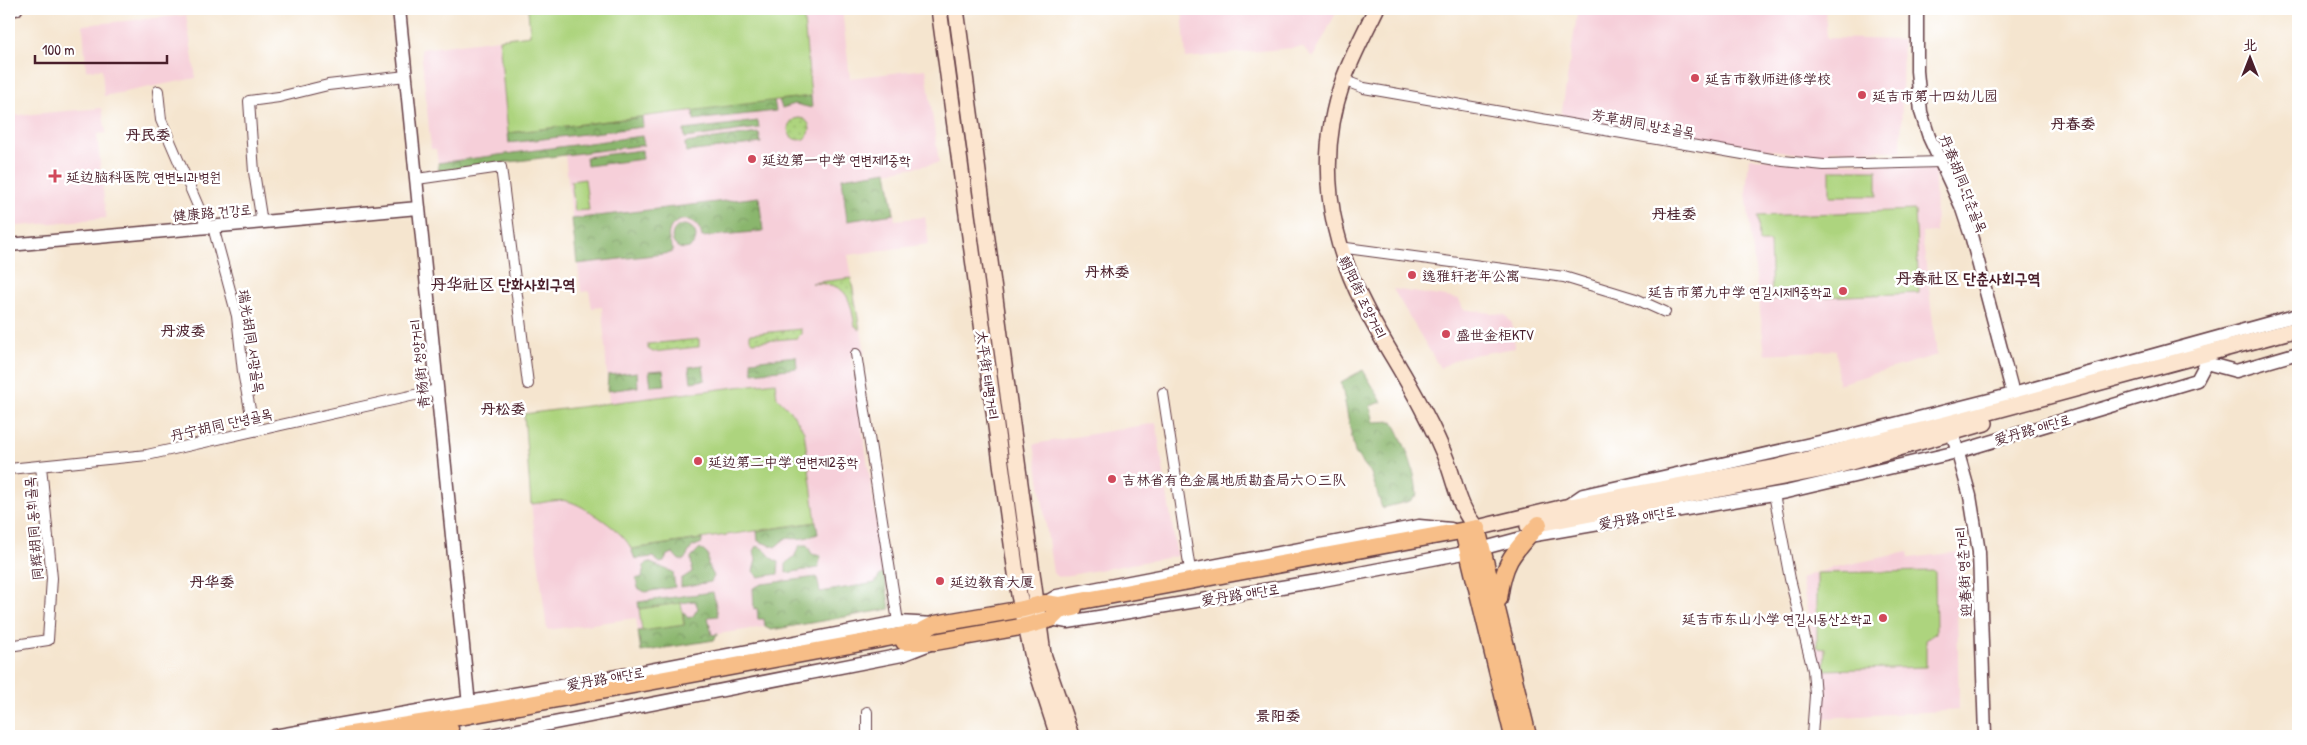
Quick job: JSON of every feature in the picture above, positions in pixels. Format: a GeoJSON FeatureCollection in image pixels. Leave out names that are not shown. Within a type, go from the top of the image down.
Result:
{"type":"FeatureCollection","features":[{"type":"Feature","properties":{"kind":"main road","name":"太平街 태평거리"},"geometry":{"type":"LineString","coordinates":[[939,9],[1016,580],[1035,606]]}},
{"type":"Feature","properties":{"kind":"main road","name":"太平街 태평거리"},"geometry":{"type":"LineString","coordinates":[[956,9],[1035,606],[1043,654],[1071,736]]}},
{"type":"Feature","properties":{"kind":"main road","name":"朝阳街 조양거리"},"geometry":{"type":"LineString","coordinates":[[1376,9],[1343,80],[1334,111],[1328,160],[1330,205],[1339,247],[1364,307],[1434,432],[1498,612],[1528,736]]}},
{"type":"Feature","properties":{"kind":"main road","name":"爱丹路 애단로"},"geometry":{"type":"LineString","coordinates":[[413,736],[901,642],[935,642],[990,632],[1039,622],[1060,611],[1472,536],[1565,507],[1777,467],[1949,423],[2298,329]]}},
{"type":"Feature","properties":{"kind":"main road","name":"爱丹路 애단로"},"geometry":{"type":"LineString","coordinates":[[339,736],[469,709],[913,634],[935,624],[1035,606],[1059,605],[1472,536],[1534,530],[1830,468],[1949,423],[2006,416],[2206,363],[2298,336]]}},
{"type":"Feature","properties":{"kind":"main road"},"geometry":{"type":"LineString","coordinates":[[1498,612],[1505,568],[1517,548],[1534,530]]}},
{"type":"Feature","properties":{"kind":"main road","name":"朝阳街 조양거리"},"geometry":{"type":"LineString","coordinates":[[1472,536],[1513,736]]}},
{"type":"Feature","properties":{"kind":"main road"},"geometry":{"type":"LineString","coordinates":[[988,615],[990,632]]}},
{"type":"Feature","properties":{"kind":"main road","name":"太平街 태평거리"},"geometry":{"type":"LineString","coordinates":[[1039,622],[1034,662],[1058,736]]}},
{"type":"Feature","properties":{"kind":"street"},"geometry":{"type":"LineString","coordinates":[[9,9],[16,9]]}},
{"type":"Feature","properties":{"kind":"street","name":"青杨街 청양거리"},"geometry":{"type":"LineString","coordinates":[[399,9],[469,709]]}},
{"type":"Feature","properties":{"kind":"street","name":"丹春胡同 단춘골목"},"geometry":{"type":"LineString","coordinates":[[1917,9],[1917,72],[1921,112],[1961,206],[1972,239],[2013,394]]}},
{"type":"Feature","properties":{"kind":"street"},"geometry":{"type":"LineString","coordinates":[[262,223],[255,181],[248,101],[280,97],[321,86],[406,76]]}},
{"type":"Feature","properties":{"kind":"street","name":"芳草胡同 방초골목"},"geometry":{"type":"LineString","coordinates":[[1343,80],[1373,90],[1783,161],[1824,165],[1941,162]]}},
{"type":"Feature","properties":{"kind":"street","name":"瑞光胡同 서광골목"},"geometry":{"type":"LineString","coordinates":[[158,91],[161,120],[210,227],[237,316],[243,372],[254,430]]}},
{"type":"Feature","properties":{"kind":"street"},"geometry":{"type":"LineString","coordinates":[[417,179],[501,167],[528,384]]}},
{"type":"Feature","properties":{"kind":"street","name":"健康路 건강로"},"geometry":{"type":"LineString","coordinates":[[9,245],[418,208]]}},
{"type":"Feature","properties":{"kind":"street"},"geometry":{"type":"LineString","coordinates":[[1339,247],[1564,277],[1636,299],[1665,312]]}},
{"type":"Feature","properties":{"kind":"street","name":"爱丹路 애단로"},"geometry":{"type":"LineString","coordinates":[[1949,423],[2013,394],[2298,315]]}},
{"type":"Feature","properties":{"kind":"street","name":"爱丹路 애단로"},"geometry":{"type":"LineString","coordinates":[[1534,530],[1774,494],[1957,452],[2197,380],[2206,363],[2236,371],[2298,353]]}},
{"type":"Feature","properties":{"kind":"street"},"geometry":{"type":"LineString","coordinates":[[856,354],[898,622]]}},
{"type":"Feature","properties":{"kind":"street","name":"丹宁胡同 단녕골목"},"geometry":{"type":"LineString","coordinates":[[9,469],[147,455],[437,390]]}},
{"type":"Feature","properties":{"kind":"street"},"geometry":{"type":"LineString","coordinates":[[1163,394],[1190,570]]}},
{"type":"Feature","properties":{"kind":"street","name":"迎春街 영춘거리"},"geometry":{"type":"LineString","coordinates":[[1949,423],[1970,496],[1979,552],[1985,736]]}},
{"type":"Feature","properties":{"kind":"street","name":"同辉胡同 동휘골목"},"geometry":{"type":"LineString","coordinates":[[9,646],[48,640],[52,578],[41,466]]}},
{"type":"Feature","properties":{"kind":"street"},"geometry":{"type":"LineString","coordinates":[[1774,494],[1790,579],[1813,670],[1815,695],[1812,736]]}},
{"type":"Feature","properties":{"kind":"street","name":"爱丹路 애단로"},"geometry":{"type":"LineString","coordinates":[[1035,606],[1057,596],[1420,526],[1472,536]]}},
{"type":"Feature","properties":{"kind":"street","name":"爱丹路 애단로"},"geometry":{"type":"LineString","coordinates":[[274,736],[469,709],[898,622],[935,624]]}},
{"type":"Feature","properties":{"kind":"street","name":"爱丹路 애단로"},"geometry":{"type":"LineString","coordinates":[[487,736],[902,655],[935,642]]}},
{"type":"Feature","properties":{"kind":"street"},"geometry":{"type":"LineString","coordinates":[[867,712],[867,736]]}},
{"type":"Feature","properties":{"kind":"shaded area"},"geometry":{"type":"Polygon","coordinates":[[[528,9],[842,9],[850,78],[926,69],[939,163],[887,172],[895,220],[925,217],[929,244],[848,255],[865,353],[851,355],[890,609],[771,630],[765,627],[718,634],[714,640],[641,652],[636,618],[547,630],[531,504],[524,414],[605,405],[609,402],[602,307],[592,308],[589,291],[581,292],[565,155],[439,171],[436,149],[431,149],[421,49],[530,35],[528,9]]]}},
{"type":"Feature","properties":{"kind":"shaded area"},"geometry":{"type":"Polygon","coordinates":[[[1182,9],[1338,9],[1313,58],[1303,47],[1186,58],[1182,9]]]}},
{"type":"Feature","properties":{"kind":"shaded area","name":"延吉市教师进修学校"},"geometry":{"type":"Polygon","coordinates":[[[1578,9],[1825,9],[1827,38],[1903,40],[1901,151],[1831,150],[1831,159],[1561,117],[1578,9]]]}},
{"type":"Feature","properties":{"kind":"shaded area"},"geometry":{"type":"Polygon","coordinates":[[[186,15],[196,78],[104,96],[102,69],[86,70],[83,25],[186,15]]]}},
{"type":"Feature","properties":{"kind":"shaded area","name":"延边脑科医院 연변뇌과병원"},"geometry":{"type":"Polygon","coordinates":[[[102,108],[106,133],[97,134],[106,218],[9,227],[9,116],[102,108]]]}},
{"type":"Feature","properties":{"kind":"shaded area","name":"延吉市第九中学 연길시제9중학교"},"geometry":{"type":"Polygon","coordinates":[[[1749,158],[1929,167],[1935,171],[1936,232],[1922,233],[1937,355],[1838,384],[1836,350],[1765,354],[1746,192],[1749,158]]]}},
{"type":"Feature","properties":{"kind":"shaded area"},"geometry":{"type":"Polygon","coordinates":[[[1393,289],[1459,299],[1463,309],[1505,315],[1512,323],[1515,348],[1461,357],[1440,368],[1393,289]]]}},
{"type":"Feature","properties":{"kind":"shaded area"},"geometry":{"type":"Polygon","coordinates":[[[1156,423],[1177,556],[1059,577],[1053,573],[1034,444],[1156,423]]]}},
{"type":"Feature","properties":{"kind":"shaded area","name":"延吉市东山小学 연길시동산소학교"},"geometry":{"type":"Polygon","coordinates":[[[1908,552],[1909,558],[1960,552],[1964,599],[1957,599],[1959,710],[1824,718],[1819,670],[1801,578],[1831,568],[1908,552]]]}},
{"type":"Feature","properties":{"kind":"green space"},"geometry":{"type":"Polygon","coordinates":[[[528,9],[803,9],[811,96],[508,133],[499,39],[530,35],[528,9]]]}},
{"type":"Feature","properties":{"kind":"green space"},"geometry":{"type":"Polygon","coordinates":[[[811,96],[812,108],[795,104],[782,108],[779,100],[811,96]]]}},
{"type":"Feature","properties":{"kind":"green space"},"geometry":{"type":"Polygon","coordinates":[[[774,100],[776,111],[694,120],[693,110],[774,100]]]}},
{"type":"Feature","properties":{"kind":"green space"},"geometry":{"type":"Polygon","coordinates":[[[642,117],[643,127],[509,143],[508,133],[642,117]]]}},
{"type":"Feature","properties":{"kind":"green space"},"geometry":{"type":"Polygon","coordinates":[[[799,118],[807,121],[810,129],[807,137],[799,140],[791,137],[788,129],[791,121],[799,118]]]}},
{"type":"Feature","properties":{"kind":"green space"},"geometry":{"type":"Polygon","coordinates":[[[758,121],[759,128],[685,138],[684,130],[758,121]]]}},
{"type":"Feature","properties":{"kind":"green space"},"geometry":{"type":"Polygon","coordinates":[[[759,133],[761,143],[686,152],[685,143],[759,133]]]}},
{"type":"Feature","properties":{"kind":"green space"},"geometry":{"type":"Polygon","coordinates":[[[642,136],[644,145],[439,171],[438,163],[642,136]]]}},
{"type":"Feature","properties":{"kind":"green space"},"geometry":{"type":"Polygon","coordinates":[[[642,150],[643,159],[587,166],[586,157],[642,150]]]}},
{"type":"Feature","properties":{"kind":"green space"},"geometry":{"type":"Polygon","coordinates":[[[1830,170],[1877,170],[1877,196],[1830,196],[1830,170]]]}},
{"type":"Feature","properties":{"kind":"green space"},"geometry":{"type":"Polygon","coordinates":[[[887,171],[894,214],[847,221],[842,178],[887,171]]]}},
{"type":"Feature","properties":{"kind":"green space"},"geometry":{"type":"Polygon","coordinates":[[[585,179],[589,210],[575,211],[571,181],[585,179]]]}},
{"type":"Feature","properties":{"kind":"green space"},"geometry":{"type":"Polygon","coordinates":[[[759,197],[763,231],[702,237],[699,227],[693,222],[679,221],[669,231],[669,239],[673,249],[671,253],[577,264],[572,219],[759,197]]]}},
{"type":"Feature","properties":{"kind":"green space"},"geometry":{"type":"Polygon","coordinates":[[[1915,210],[1919,293],[1772,299],[1770,242],[1759,242],[1758,216],[1915,210]]]}},
{"type":"Feature","properties":{"kind":"green space"},"geometry":{"type":"Polygon","coordinates":[[[684,225],[689,226],[695,232],[695,242],[689,248],[684,249],[679,248],[673,242],[672,237],[673,232],[679,226],[684,225]]]}},
{"type":"Feature","properties":{"kind":"green space"},"geometry":{"type":"Polygon","coordinates":[[[851,278],[860,330],[855,326],[851,306],[844,293],[833,286],[812,283],[851,278]]]}},
{"type":"Feature","properties":{"kind":"green space"},"geometry":{"type":"Polygon","coordinates":[[[801,329],[801,334],[797,338],[753,342],[750,339],[750,334],[801,329]]]}},
{"type":"Feature","properties":{"kind":"green space"},"geometry":{"type":"Polygon","coordinates":[[[699,339],[699,347],[653,352],[648,349],[648,344],[699,339]]]}},
{"type":"Feature","properties":{"kind":"green space"},"geometry":{"type":"Polygon","coordinates":[[[796,356],[797,368],[753,373],[751,361],[796,356]]]}},
{"type":"Feature","properties":{"kind":"green space"},"geometry":{"type":"Polygon","coordinates":[[[703,365],[705,380],[691,382],[689,367],[703,365]]]}},
{"type":"Feature","properties":{"kind":"green space"},"geometry":{"type":"Polygon","coordinates":[[[663,370],[665,385],[651,386],[649,371],[663,370]]]}},
{"type":"Feature","properties":{"kind":"green space"},"geometry":{"type":"Polygon","coordinates":[[[1363,370],[1382,402],[1370,406],[1374,422],[1393,421],[1409,457],[1416,485],[1417,495],[1410,501],[1382,508],[1371,473],[1355,453],[1341,382],[1363,370]]]}},
{"type":"Feature","properties":{"kind":"green space"},"geometry":{"type":"Polygon","coordinates":[[[637,372],[638,387],[607,391],[608,375],[637,372]]]}},
{"type":"Feature","properties":{"kind":"green space"},"geometry":{"type":"Polygon","coordinates":[[[775,382],[777,397],[791,411],[804,431],[816,522],[631,549],[622,536],[604,520],[574,503],[558,500],[531,504],[524,414],[775,382]]]}},
{"type":"Feature","properties":{"kind":"green space"},"geometry":{"type":"Polygon","coordinates":[[[816,522],[818,534],[795,539],[786,538],[775,547],[758,541],[757,531],[816,522]]]}},
{"type":"Feature","properties":{"kind":"green space"},"geometry":{"type":"Polygon","coordinates":[[[702,539],[702,543],[692,547],[684,560],[679,560],[673,553],[667,555],[664,562],[660,563],[653,557],[635,559],[631,549],[702,539]]]}},
{"type":"Feature","properties":{"kind":"green space"},"geometry":{"type":"Polygon","coordinates":[[[800,545],[807,545],[812,554],[821,556],[818,568],[786,573],[786,563],[794,557],[800,545]]]}},
{"type":"Feature","properties":{"kind":"green space"},"geometry":{"type":"Polygon","coordinates":[[[757,546],[764,549],[773,559],[779,562],[778,574],[758,577],[753,571],[756,560],[754,551],[757,546]]]}},
{"type":"Feature","properties":{"kind":"green space"},"geometry":{"type":"Polygon","coordinates":[[[700,548],[708,555],[708,565],[714,576],[711,582],[681,587],[681,579],[692,572],[691,557],[700,548]]]}},
{"type":"Feature","properties":{"kind":"green space"},"geometry":{"type":"Polygon","coordinates":[[[648,562],[673,572],[675,587],[645,592],[638,588],[636,579],[642,577],[644,566],[648,562]]]}},
{"type":"Feature","properties":{"kind":"green space"},"geometry":{"type":"Polygon","coordinates":[[[1935,571],[1936,633],[1926,639],[1926,667],[1824,670],[1825,648],[1817,647],[1817,573],[1935,571]]]}},
{"type":"Feature","properties":{"kind":"green space"},"geometry":{"type":"Polygon","coordinates":[[[884,573],[890,609],[771,630],[765,627],[764,619],[758,619],[757,608],[754,609],[753,588],[762,584],[817,577],[820,592],[875,583],[880,575],[884,573]]]}},
{"type":"Feature","properties":{"kind":"green space"},"geometry":{"type":"Polygon","coordinates":[[[713,592],[718,616],[708,617],[712,635],[718,634],[714,640],[641,652],[638,631],[684,625],[683,612],[688,618],[693,616],[698,608],[695,601],[639,609],[638,602],[713,592]]]}},
{"type":"Feature","properties":{"kind":"green space"},"geometry":{"type":"Polygon","coordinates":[[[681,603],[684,625],[642,631],[639,609],[681,603]]]}},
{"type":"Feature","properties":{"kind":"place","name":"延吉市教师进修学校"},"geometry":{"type":"Point","coordinates":[1695,78]}},
{"type":"Feature","properties":{"kind":"place","name":"延吉市第十四幼儿园"},"geometry":{"type":"Point","coordinates":[1862,95]}},
{"type":"Feature","properties":{"kind":"place","name":"延边第一中学 연변제1중학"},"geometry":{"type":"Point","coordinates":[752,159]}},
{"type":"Feature","properties":{"kind":"place","name":"延边脑科医院 연변뇌과병원"},"geometry":{"type":"Point","coordinates":[55,176]}},
{"type":"Feature","properties":{"kind":"place","name":"逸雅轩老年公寓"},"geometry":{"type":"Point","coordinates":[1412,275]}},
{"type":"Feature","properties":{"kind":"place","name":"延吉市第九中学 연길시제9중학교"},"geometry":{"type":"Point","coordinates":[1843,291]}},
{"type":"Feature","properties":{"kind":"place","name":"盛世金柜KTV"},"geometry":{"type":"Point","coordinates":[1446,334]}},
{"type":"Feature","properties":{"kind":"place","name":"延边第二中学 연변제2중학"},"geometry":{"type":"Point","coordinates":[698,461]}},
{"type":"Feature","properties":{"kind":"place","name":"吉林省有色金属地质勘查局六〇三队"},"geometry":{"type":"Point","coordinates":[1112,479]}},
{"type":"Feature","properties":{"kind":"place","name":"延边教育大厦"},"geometry":{"type":"Point","coordinates":[940,581]}},
{"type":"Feature","properties":{"kind":"place","name":"延吉市东山小学 연길시동산소학교"},"geometry":{"type":"Point","coordinates":[1883,618]}},
{"type":"Feature","properties":{"kind":"district","name":"丹春委"},"geometry":{"type":"Point","coordinates":[2073,123]}},
{"type":"Feature","properties":{"kind":"district","name":"丹民委"},"geometry":{"type":"Point","coordinates":[148,134]}},
{"type":"Feature","properties":{"kind":"district","name":"丹桂委"},"geometry":{"type":"Point","coordinates":[1674,213]}},
{"type":"Feature","properties":{"kind":"district","name":"丹林委"},"geometry":{"type":"Point","coordinates":[1107,271]}},
{"type":"Feature","properties":{"kind":"district","name":"丹春社区 단춘사회구역"},"geometry":{"type":"Point","coordinates":[1968,278]}},
{"type":"Feature","properties":{"kind":"district","name":"丹华社区 단화사회구역"},"geometry":{"type":"Point","coordinates":[503,284]}},
{"type":"Feature","properties":{"kind":"district","name":"丹波委"},"geometry":{"type":"Point","coordinates":[183,330]}},
{"type":"Feature","properties":{"kind":"district","name":"丹松委"},"geometry":{"type":"Point","coordinates":[503,408]}},
{"type":"Feature","properties":{"kind":"district","name":"丹华委"},"geometry":{"type":"Point","coordinates":[212,581]}},
{"type":"Feature","properties":{"kind":"district","name":"景阳委"},"geometry":{"type":"Point","coordinates":[1278,715]}}]}
